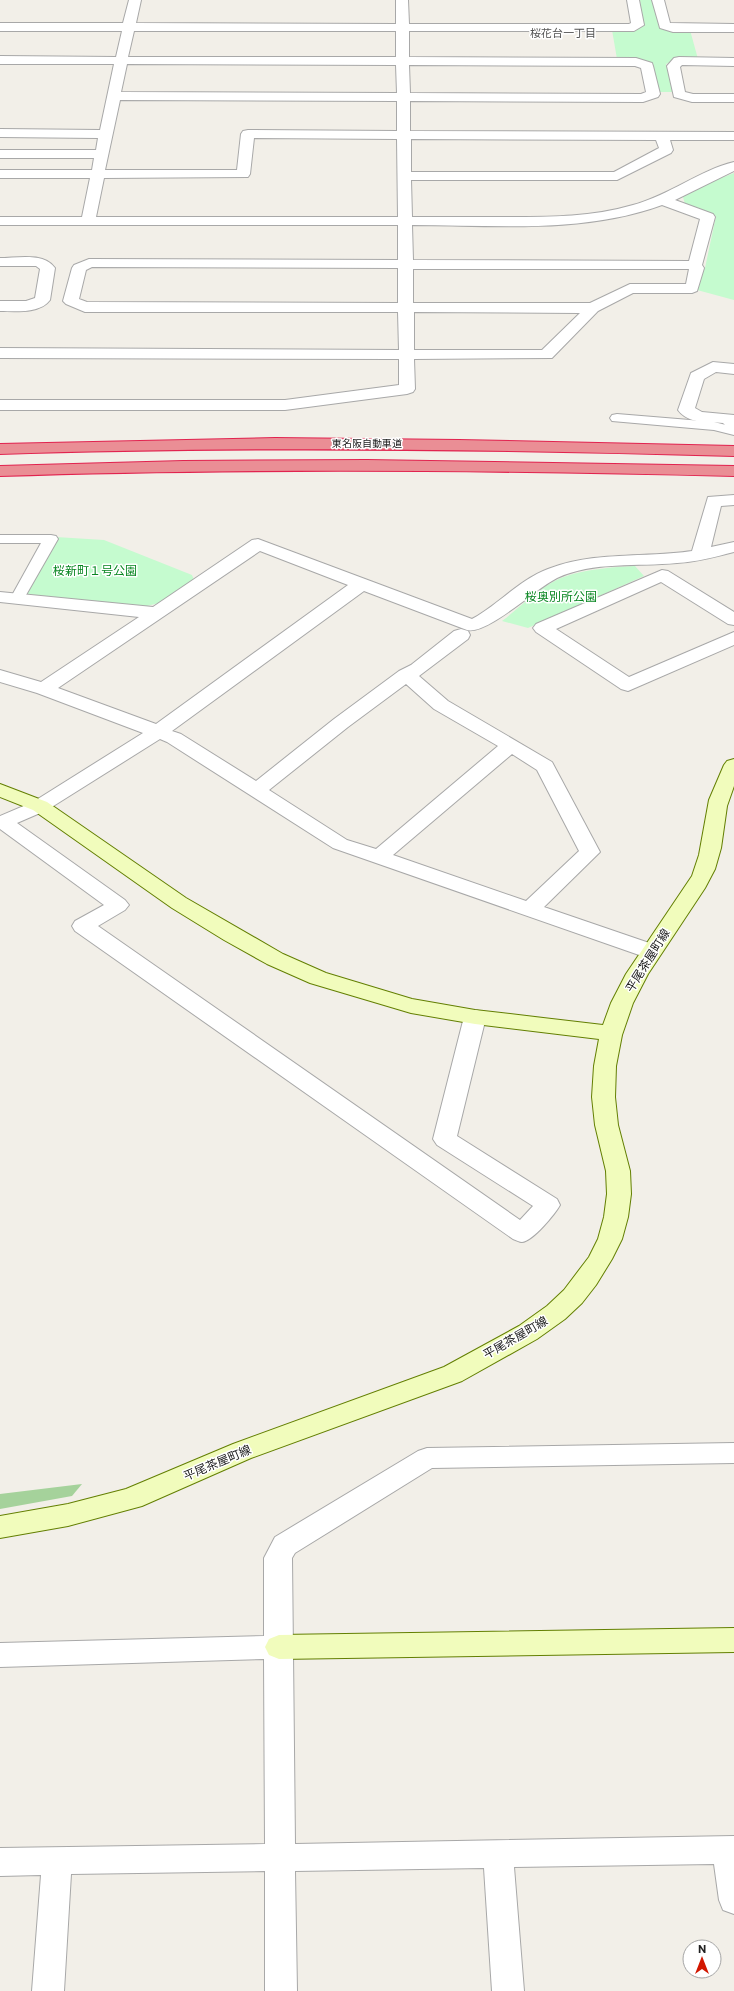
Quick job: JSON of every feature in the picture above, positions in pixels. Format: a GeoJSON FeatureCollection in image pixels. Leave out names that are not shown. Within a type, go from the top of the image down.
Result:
{"type":"FeatureCollection","features":[{"type":"Feature","properties":{"kind":"highway","name":"東名阪自動車道"},"geometry":{"type":"LineString","coordinates":[[0,450],[218,444],[407,443],[734,450]]}},
{"type":"Feature","properties":{"kind":"highway","name":"東名阪自動車道"},"geometry":{"type":"LineString","coordinates":[[0,471],[222,466],[403,465],[734,471]]}},
{"type":"Feature","properties":{"kind":"main road","name":"平尾茶屋町線"},"geometry":{"type":"LineString","coordinates":[[0,1527],[68,1515],[132,1498],[242,1451],[453,1374],[472,1361],[515,1340],[558,1311],[593,1272],[605,1251],[619,1208],[620,1185],[616,1158],[606,1120],[602,1093],[605,1062],[611,1034],[628,990],[650,951],[695,888],[705,869],[712,845],[716,812],[724,784],[734,765]]}},
{"type":"Feature","properties":{"kind":"main road"},"geometry":{"type":"LineString","coordinates":[[0,790],[40,806],[179,903],[275,959],[318,978],[411,1006],[475,1018],[611,1034]]}},
{"type":"Feature","properties":{"kind":"main road"},"geometry":{"type":"LineString","coordinates":[[279,1647],[734,1640]]}},
{"type":"Feature","properties":{"kind":"street"},"geometry":{"type":"LineString","coordinates":[[88,221],[135,0]]}},
{"type":"Feature","properties":{"kind":"street"},"geometry":{"type":"LineString","coordinates":[[0,405],[285,405],[407,389],[402,0]]}},
{"type":"Feature","properties":{"kind":"street"},"geometry":{"type":"LineString","coordinates":[[0,26],[630,28],[638,25],[633,0]]}},
{"type":"Feature","properties":{"kind":"street"},"geometry":{"type":"LineString","coordinates":[[658,0],[664,25],[673,28],[734,28]]}},
{"type":"Feature","properties":{"kind":"street"},"geometry":{"type":"LineString","coordinates":[[0,60],[636,62],[647,66],[653,94],[643,98],[114,96]]}},
{"type":"Feature","properties":{"kind":"street"},"geometry":{"type":"LineString","coordinates":[[734,62],[680,61],[673,66],[679,94],[692,98],[734,98]]}},
{"type":"Feature","properties":{"kind":"street"},"geometry":{"type":"LineString","coordinates":[[0,134],[106,134]]}},
{"type":"Feature","properties":{"kind":"street"},"geometry":{"type":"LineString","coordinates":[[0,174],[243,174],[248,134],[734,136]]}},
{"type":"Feature","properties":{"kind":"street"},"geometry":{"type":"LineString","coordinates":[[405,176],[617,176],[666,150],[662,135]]}},
{"type":"Feature","properties":{"kind":"street"},"geometry":{"type":"LineString","coordinates":[[0,154],[102,154]]}},
{"type":"Feature","properties":{"kind":"street"},"geometry":{"type":"LineString","coordinates":[[0,221],[569,221],[608,216],[663,200],[714,173],[734,166]]}},
{"type":"Feature","properties":{"kind":"street"},"geometry":{"type":"LineString","coordinates":[[0,353],[546,355],[593,308],[630,289],[692,288],[697,268],[695,265],[708,217],[663,200]]}},
{"type":"Feature","properties":{"kind":"street"},"geometry":{"type":"LineString","coordinates":[[0,262],[39,262],[48,268],[79,268],[89,263],[695,265]]}},
{"type":"Feature","properties":{"kind":"street"},"geometry":{"type":"LineString","coordinates":[[42,300],[48,268]]}},
{"type":"Feature","properties":{"kind":"street"},"geometry":{"type":"LineString","coordinates":[[71,301],[79,268]]}},
{"type":"Feature","properties":{"kind":"street"},"geometry":{"type":"LineString","coordinates":[[0,306],[28,306],[42,300],[71,301],[85,307],[593,308]]}},
{"type":"Feature","properties":{"kind":"street"},"geometry":{"type":"LineString","coordinates":[[734,369],[713,367],[697,376],[686,410],[699,417],[728,418],[734,425]]}},
{"type":"Feature","properties":{"kind":"street"},"geometry":{"type":"LineString","coordinates":[[700,554],[714,501],[734,500]]}},
{"type":"Feature","properties":{"kind":"street"},"geometry":{"type":"LineString","coordinates":[[44,689],[157,614],[258,544],[473,626],[486,620],[535,584],[565,570],[606,561],[679,558],[734,547]]}},
{"type":"Feature","properties":{"kind":"street"},"geometry":{"type":"LineString","coordinates":[[734,620],[662,575],[542,628],[628,685],[734,638]]}},
{"type":"Feature","properties":{"kind":"street"},"geometry":{"type":"LineString","coordinates":[[2,822],[40,806],[158,732],[361,584]]}},
{"type":"Feature","properties":{"kind":"street"},"geometry":{"type":"LineString","coordinates":[[8,598],[157,614]]}},
{"type":"Feature","properties":{"kind":"street"},"geometry":{"type":"LineString","coordinates":[[256,791],[341,723],[406,675],[418,669],[462,635]]}},
{"type":"Feature","properties":{"kind":"street"},"geometry":{"type":"LineString","coordinates":[[406,675],[441,705],[545,766],[590,852],[530,909]]}},
{"type":"Feature","properties":{"kind":"street"},"geometry":{"type":"LineString","coordinates":[[0,676],[44,689],[174,738],[340,844],[650,951]]}},
{"type":"Feature","properties":{"kind":"street"},"geometry":{"type":"LineString","coordinates":[[379,857],[511,745]]}},
{"type":"Feature","properties":{"kind":"street"},"geometry":{"type":"LineString","coordinates":[[2,822],[118,906],[83,926],[522,1233],[548,1205],[445,1139],[475,1018]]}},
{"type":"Feature","properties":{"kind":"street"},"geometry":{"type":"LineString","coordinates":[[281,1991],[278,1558],[285,1545],[427,1458],[734,1453]]}},
{"type":"Feature","properties":{"kind":"street"},"geometry":{"type":"LineString","coordinates":[[0,1654],[279,1647]]}},
{"type":"Feature","properties":{"kind":"street"},"geometry":{"type":"LineString","coordinates":[[0,1862],[730,1850],[734,1900]]}},
{"type":"Feature","properties":{"kind":"street"},"geometry":{"type":"LineString","coordinates":[[498,1854],[508,1991]]}},
{"type":"Feature","properties":{"kind":"street"},"geometry":{"type":"LineString","coordinates":[[48,1991],[57,1861]]}},
{"type":"Feature","properties":{"kind":"lane"},"geometry":{"type":"LineString","coordinates":[[617,418],[714,426],[734,431]]}},
{"type":"Feature","properties":{"kind":"lane"},"geometry":{"type":"LineString","coordinates":[[0,539],[51,539],[8,598]]}},
{"type":"Feature","properties":{"kind":"green space"},"geometry":{"type":"Polygon","coordinates":[[[640,0],[653,0],[659,27],[690,30],[698,59],[677,59],[666,64],[673,92],[658,92],[653,64],[638,59],[617,59],[612,30],[634,30],[643,26],[640,0]]]}},
{"type":"Feature","properties":{"kind":"green space"},"geometry":{"type":"Polygon","coordinates":[[[734,173],[734,300],[697,290],[701,268],[705,268],[716,216],[685,204],[683,197],[716,180],[734,173]]]}},
{"type":"Feature","properties":{"kind":"green space","name":"桜新町１号公園"},"geometry":{"type":"Polygon","coordinates":[[[56,537],[104,540],[192,575],[194,580],[159,603],[147,606],[25,594],[56,537]]]}},
{"type":"Feature","properties":{"kind":"green space","name":"桜奥別所公園"},"geometry":{"type":"Polygon","coordinates":[[[635,566],[644,576],[528,628],[502,621],[538,591],[560,579],[580,572],[635,566]]]}},
{"type":"Feature","properties":{"kind":"green space"},"geometry":{"type":"Polygon","coordinates":[[[82,1484],[72,1496],[0,1509],[0,1494],[82,1484]]]}},
{"type":"Feature","properties":{"kind":"district","name":"桜花台一丁目"},"geometry":{"type":"Point","coordinates":[563,32]}}]}
